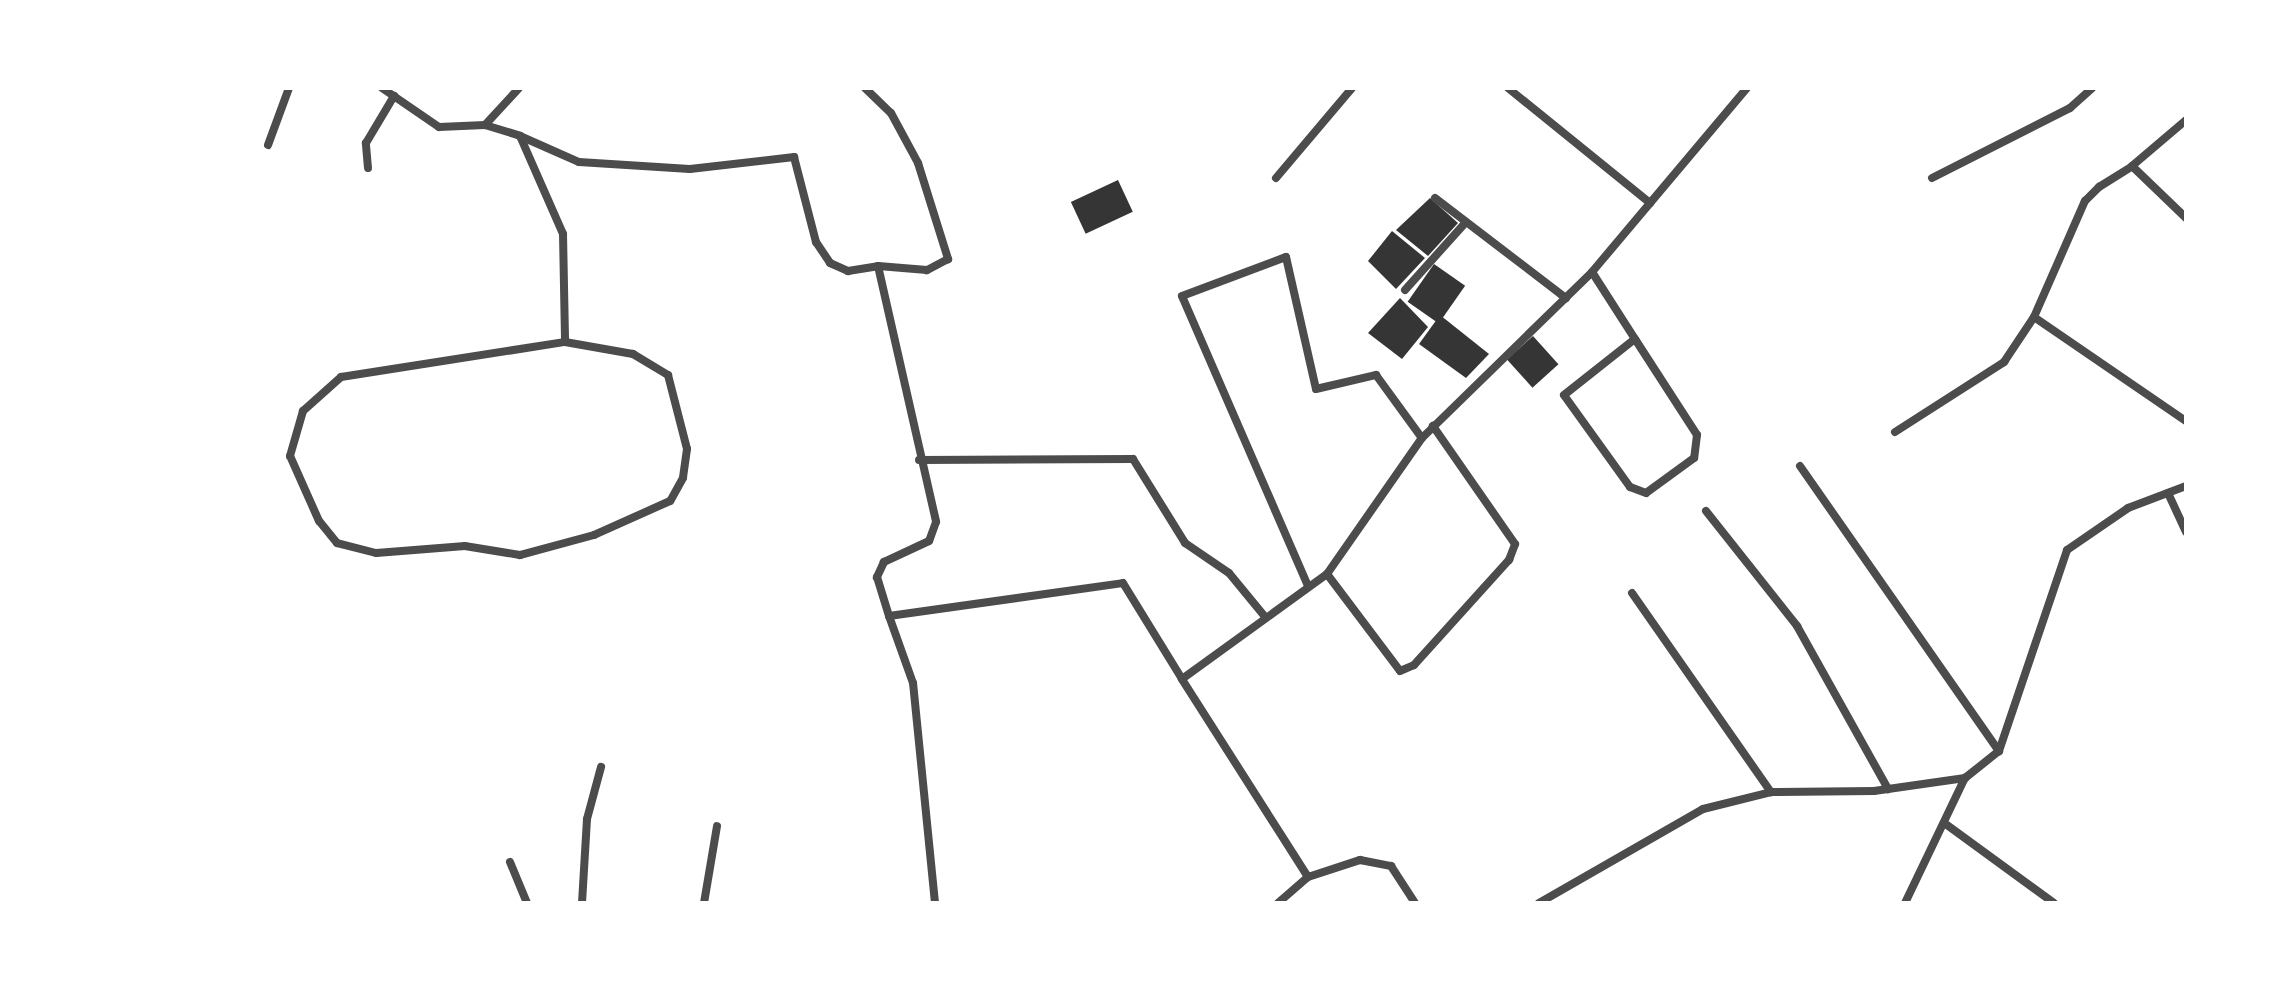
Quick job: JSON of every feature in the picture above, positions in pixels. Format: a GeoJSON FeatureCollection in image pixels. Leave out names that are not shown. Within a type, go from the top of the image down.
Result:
{"type":"FeatureCollection","features":[{"type":"Feature","properties":{"kind":"street"},"geometry":{"type":"LineString","coordinates":[[268,145],[289,88]]}},
{"type":"Feature","properties":{"kind":"street"},"geometry":{"type":"LineString","coordinates":[[382,88],[439,127],[485,125],[520,136],[579,162],[690,169],[794,157],[816,242],[830,263],[848,271],[878,266],[927,270],[948,259],[918,163],[891,113],[865,88]]}},
{"type":"Feature","properties":{"kind":"street"},"geometry":{"type":"LineString","coordinates":[[485,125],[519,88]]}},
{"type":"Feature","properties":{"kind":"street"},"geometry":{"type":"LineString","coordinates":[[1276,178],[1352,88]]}},
{"type":"Feature","properties":{"kind":"street"},"geometry":{"type":"LineString","coordinates":[[1508,88],[1650,203]]}},
{"type":"Feature","properties":{"kind":"street"},"geometry":{"type":"LineString","coordinates":[[1182,679],[1327,574],[1422,438],[1592,272],[1747,88]]}},
{"type":"Feature","properties":{"kind":"street"},"geometry":{"type":"LineString","coordinates":[[1932,178],[2070,108],[2092,88]]}},
{"type":"Feature","properties":{"kind":"street"},"geometry":{"type":"LineString","coordinates":[[368,168],[366,143],[394,96]]}},
{"type":"Feature","properties":{"kind":"street"},"geometry":{"type":"LineString","coordinates":[[1895,432],[2004,362],[2034,317],[2085,201],[2186,120]]}},
{"type":"Feature","properties":{"kind":"street"},"geometry":{"type":"LineString","coordinates":[[520,136],[563,234],[565,342]]}},
{"type":"Feature","properties":{"kind":"street"},"geometry":{"type":"LineString","coordinates":[[2132,166],[2186,218]]}},
{"type":"Feature","properties":{"kind":"street"},"geometry":{"type":"LineString","coordinates":[[1435,198],[1566,298]]}},
{"type":"Feature","properties":{"kind":"street"},"geometry":{"type":"LineString","coordinates":[[1405,290],[1466,222]]}},
{"type":"Feature","properties":{"kind":"street"},"geometry":{"type":"LineString","coordinates":[[1308,586],[1182,296],[1286,257],[1316,389],[1376,375],[1422,438]]}},
{"type":"Feature","properties":{"kind":"street"},"geometry":{"type":"LineString","coordinates":[[878,266],[919,460],[936,522],[929,541],[884,562],[877,577],[913,683],[935,903]]}},
{"type":"Feature","properties":{"kind":"street"},"geometry":{"type":"LineString","coordinates":[[1592,272],[1635,339],[1699,447],[1646,493],[1630,487],[1564,395],[1635,339]]}},
{"type":"Feature","properties":{"kind":"street"},"geometry":{"type":"LineString","coordinates":[[2034,317],[2186,421]]}},
{"type":"Feature","properties":{"kind":"street"},"geometry":{"type":"LineString","coordinates":[[565,342],[633,354],[668,375],[687,449],[683,478],[670,501],[594,535],[520,555],[465,546],[376,553],[337,543],[319,521],[290,456],[303,411],[341,377],[565,342]]}},
{"type":"Feature","properties":{"kind":"street"},"geometry":{"type":"LineString","coordinates":[[1327,574],[1400,671],[1414,665],[1509,560],[1515,544],[1433,426]]}},
{"type":"Feature","properties":{"kind":"street"},"geometry":{"type":"LineString","coordinates":[[919,460],[1133,459],[1185,543],[1237,581],[1266,618]]}},
{"type":"Feature","properties":{"kind":"street"},"geometry":{"type":"LineString","coordinates":[[1800,466],[1999,751]]}},
{"type":"Feature","properties":{"kind":"street"},"geometry":{"type":"LineString","coordinates":[[1539,903],[1703,809],[1771,792],[1888,789],[1965,778],[1999,751],[2067,550],[2128,508],[2186,486]]}},
{"type":"Feature","properties":{"kind":"street"},"geometry":{"type":"LineString","coordinates":[[2168,493],[2186,532]]}},
{"type":"Feature","properties":{"kind":"street"},"geometry":{"type":"LineString","coordinates":[[1706,511],[1797,626],[1888,789]]}},
{"type":"Feature","properties":{"kind":"street"},"geometry":{"type":"LineString","coordinates":[[889,616],[1123,583],[1308,877]]}},
{"type":"Feature","properties":{"kind":"street"},"geometry":{"type":"LineString","coordinates":[[1632,593],[1771,792]]}},
{"type":"Feature","properties":{"kind":"street"},"geometry":{"type":"LineString","coordinates":[[582,903],[587,819],[601,767]]}},
{"type":"Feature","properties":{"kind":"street"},"geometry":{"type":"LineString","coordinates":[[1905,903],[1947,825],[1965,778]]}},
{"type":"Feature","properties":{"kind":"street"},"geometry":{"type":"LineString","coordinates":[[1947,825],[2054,903]]}},
{"type":"Feature","properties":{"kind":"street"},"geometry":{"type":"LineString","coordinates":[[704,903],[717,826]]}},
{"type":"Feature","properties":{"kind":"street"},"geometry":{"type":"LineString","coordinates":[[1278,903],[1308,877],[1360,860],[1391,866],[1415,903]]}},
{"type":"Feature","properties":{"kind":"street"},"geometry":{"type":"LineString","coordinates":[[510,862],[527,903]]}},
{"type":"Feature","properties":{"kind":"building"},"geometry":{"type":"Polygon","coordinates":[[[1118,180],[1133,212],[1086,234],[1071,202],[1118,180]]]}},
{"type":"Feature","properties":{"kind":"building"},"geometry":{"type":"Polygon","coordinates":[[[1430,198],[1458,223],[1428,256],[1396,230],[1430,198]]]}},
{"type":"Feature","properties":{"kind":"building"},"geometry":{"type":"Polygon","coordinates":[[[1392,231],[1425,258],[1396,289],[1368,261],[1392,231]]]}},
{"type":"Feature","properties":{"kind":"building"},"geometry":{"type":"Polygon","coordinates":[[[1434,264],[1465,286],[1439,323],[1408,302],[1434,264]]]}},
{"type":"Feature","properties":{"kind":"building"},"geometry":{"type":"Polygon","coordinates":[[[1400,298],[1428,327],[1402,359],[1368,333],[1400,298]]]}},
{"type":"Feature","properties":{"kind":"building"},"geometry":{"type":"Polygon","coordinates":[[[1440,315],[1489,354],[1466,378],[1419,344],[1440,315]]]}},
{"type":"Feature","properties":{"kind":"building"},"geometry":{"type":"Polygon","coordinates":[[[1533,336],[1558,364],[1532,388],[1507,359],[1533,336]]]}}]}
